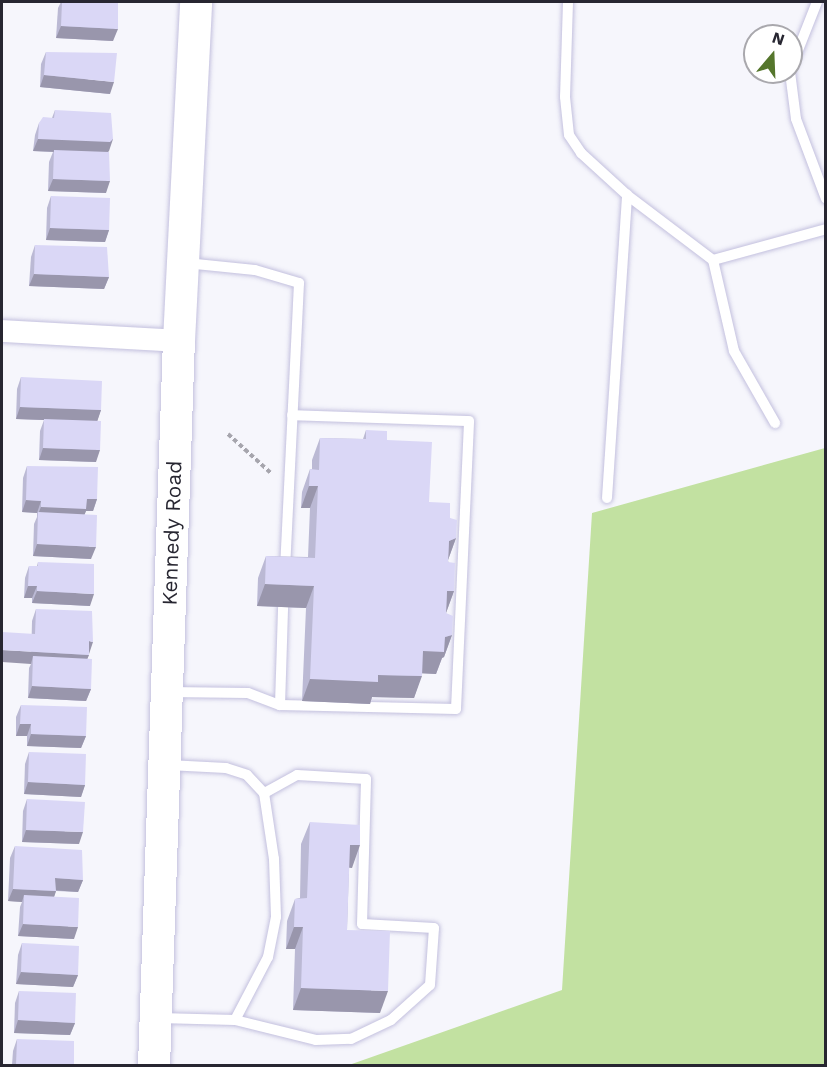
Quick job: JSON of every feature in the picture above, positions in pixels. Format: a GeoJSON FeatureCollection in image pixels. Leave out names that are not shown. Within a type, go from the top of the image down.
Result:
{"type":"FeatureCollection","features":[{"type":"Feature","properties":{"kind":"main road","name":"Kennedy Road"},"geometry":{"type":"LineString","coordinates":[[154,1065],[179,341],[196,2]]}},
{"type":"Feature","properties":{"kind":"street"},"geometry":{"type":"LineString","coordinates":[[2,331],[179,341]]}},
{"type":"Feature","properties":{"kind":"lane"},"geometry":{"type":"LineString","coordinates":[[568,2],[565,97],[569,135],[581,153],[627,195],[712,260],[733,347],[775,423]]}},
{"type":"Feature","properties":{"kind":"lane"},"geometry":{"type":"LineString","coordinates":[[803,39],[817,2]]}},
{"type":"Feature","properties":{"kind":"lane"},"geometry":{"type":"LineString","coordinates":[[792,84],[796,119],[825,199]]}},
{"type":"Feature","properties":{"kind":"lane"},"geometry":{"type":"LineString","coordinates":[[608,498],[627,195]]}},
{"type":"Feature","properties":{"kind":"lane"},"geometry":{"type":"LineString","coordinates":[[712,260],[825,229]]}},
{"type":"Feature","properties":{"kind":"lane"},"geometry":{"type":"LineString","coordinates":[[183,263],[255,270],[298,284],[284,579]]}},
{"type":"Feature","properties":{"kind":"lane"},"geometry":{"type":"LineString","coordinates":[[167,692],[248,693],[280,705],[456,709],[469,421],[292,415]]}},
{"type":"Feature","properties":{"kind":"lane"},"geometry":{"type":"LineString","coordinates":[[280,705],[283,607]]}},
{"type":"Feature","properties":{"kind":"lane"},"geometry":{"type":"LineString","coordinates":[[165,764],[226,768],[247,775],[264,793],[274,859],[276,917],[268,957],[234,1020]]}},
{"type":"Feature","properties":{"kind":"lane"},"geometry":{"type":"LineString","coordinates":[[156,1018],[234,1020],[316,1040],[351,1039],[391,1020],[430,985],[434,928],[362,924],[366,779],[297,776],[264,793]]}},
{"type":"Feature","properties":{"kind":"path"},"geometry":{"type":"LineString","coordinates":[[228,434],[288,489]]}},
{"type":"Feature","properties":{"kind":"green space"},"geometry":{"type":"Polygon","coordinates":[[[825,448],[825,1065],[349,1065],[562,990],[592,513],[825,448]]]}},
{"type":"Feature","properties":{"kind":"building"},"geometry":{"type":"Polygon","coordinates":[[[62,2],[118,2],[118,29],[61,26],[62,2]]]}},
{"type":"Feature","properties":{"kind":"building"},"geometry":{"type":"Polygon","coordinates":[[[46,52],[117,53],[114,82],[44,75],[46,52]]]}},
{"type":"Feature","properties":{"kind":"building"},"geometry":{"type":"Polygon","coordinates":[[[55,110],[111,113],[113,139],[110,142],[38,139],[39,123],[43,117],[54,118],[55,110]]]}},
{"type":"Feature","properties":{"kind":"building"},"geometry":{"type":"Polygon","coordinates":[[[54,150],[109,152],[110,181],[53,179],[54,150]]]}},
{"type":"Feature","properties":{"kind":"building"},"geometry":{"type":"Polygon","coordinates":[[[51,196],[110,198],[109,230],[50,228],[51,196]]]}},
{"type":"Feature","properties":{"kind":"building"},"geometry":{"type":"Polygon","coordinates":[[[35,245],[107,247],[109,277],[34,274],[35,245]]]}},
{"type":"Feature","properties":{"kind":"building"},"geometry":{"type":"Polygon","coordinates":[[[21,377],[102,381],[101,410],[20,407],[21,377]]]}},
{"type":"Feature","properties":{"kind":"building"},"geometry":{"type":"Polygon","coordinates":[[[44,419],[101,421],[100,450],[43,448],[44,419]]]}},
{"type":"Feature","properties":{"kind":"building"},"geometry":{"type":"Polygon","coordinates":[[[366,430],[387,431],[387,440],[432,442],[429,502],[450,503],[450,518],[457,520],[456,538],[449,541],[448,562],[455,563],[454,591],[447,591],[446,613],[453,616],[452,635],[445,637],[444,652],[423,651],[422,676],[378,675],[378,682],[310,679],[314,586],[265,584],[266,556],[315,558],[318,486],[309,486],[310,469],[319,470],[320,438],[366,439],[366,430]]]}},
{"type":"Feature","properties":{"kind":"building"},"geometry":{"type":"Polygon","coordinates":[[[27,466],[98,467],[97,499],[87,499],[86,509],[41,507],[41,501],[26,500],[27,466]]]}},
{"type":"Feature","properties":{"kind":"building"},"geometry":{"type":"Polygon","coordinates":[[[38,512],[97,515],[96,547],[37,544],[38,512]]]}},
{"type":"Feature","properties":{"kind":"building"},"geometry":{"type":"Polygon","coordinates":[[[38,562],[94,564],[94,594],[37,591],[37,586],[28,586],[29,566],[38,566],[38,562]]]}},
{"type":"Feature","properties":{"kind":"building"},"geometry":{"type":"Polygon","coordinates":[[[36,609],[92,611],[93,642],[89,641],[89,655],[2,650],[2,632],[35,634],[36,609]]]}},
{"type":"Feature","properties":{"kind":"building"},"geometry":{"type":"Polygon","coordinates":[[[33,656],[92,659],[91,689],[32,686],[33,656]]]}},
{"type":"Feature","properties":{"kind":"building"},"geometry":{"type":"Polygon","coordinates":[[[21,705],[87,707],[86,736],[31,734],[31,724],[20,724],[21,705]]]}},
{"type":"Feature","properties":{"kind":"building"},"geometry":{"type":"Polygon","coordinates":[[[29,752],[86,754],[85,785],[28,782],[29,752]]]}},
{"type":"Feature","properties":{"kind":"building"},"geometry":{"type":"Polygon","coordinates":[[[27,799],[85,802],[83,832],[26,830],[27,799]]]}},
{"type":"Feature","properties":{"kind":"building"},"geometry":{"type":"Polygon","coordinates":[[[310,822],[360,825],[360,845],[350,845],[347,930],[390,931],[388,991],[301,988],[303,927],[294,927],[295,899],[307,898],[310,822]]]}},
{"type":"Feature","properties":{"kind":"building"},"geometry":{"type":"Polygon","coordinates":[[[15,846],[82,850],[83,880],[55,878],[56,891],[13,889],[15,846]]]}},
{"type":"Feature","properties":{"kind":"building"},"geometry":{"type":"Polygon","coordinates":[[[24,895],[79,898],[78,927],[23,924],[24,895]]]}},
{"type":"Feature","properties":{"kind":"building"},"geometry":{"type":"Polygon","coordinates":[[[22,943],[79,946],[78,975],[21,972],[22,943]]]}},
{"type":"Feature","properties":{"kind":"building"},"geometry":{"type":"Polygon","coordinates":[[[19,991],[76,993],[75,1023],[18,1020],[19,991]]]}},
{"type":"Feature","properties":{"kind":"building"},"geometry":{"type":"Polygon","coordinates":[[[17,1039],[74,1041],[74,1065],[16,1065],[17,1039]]]}}]}
